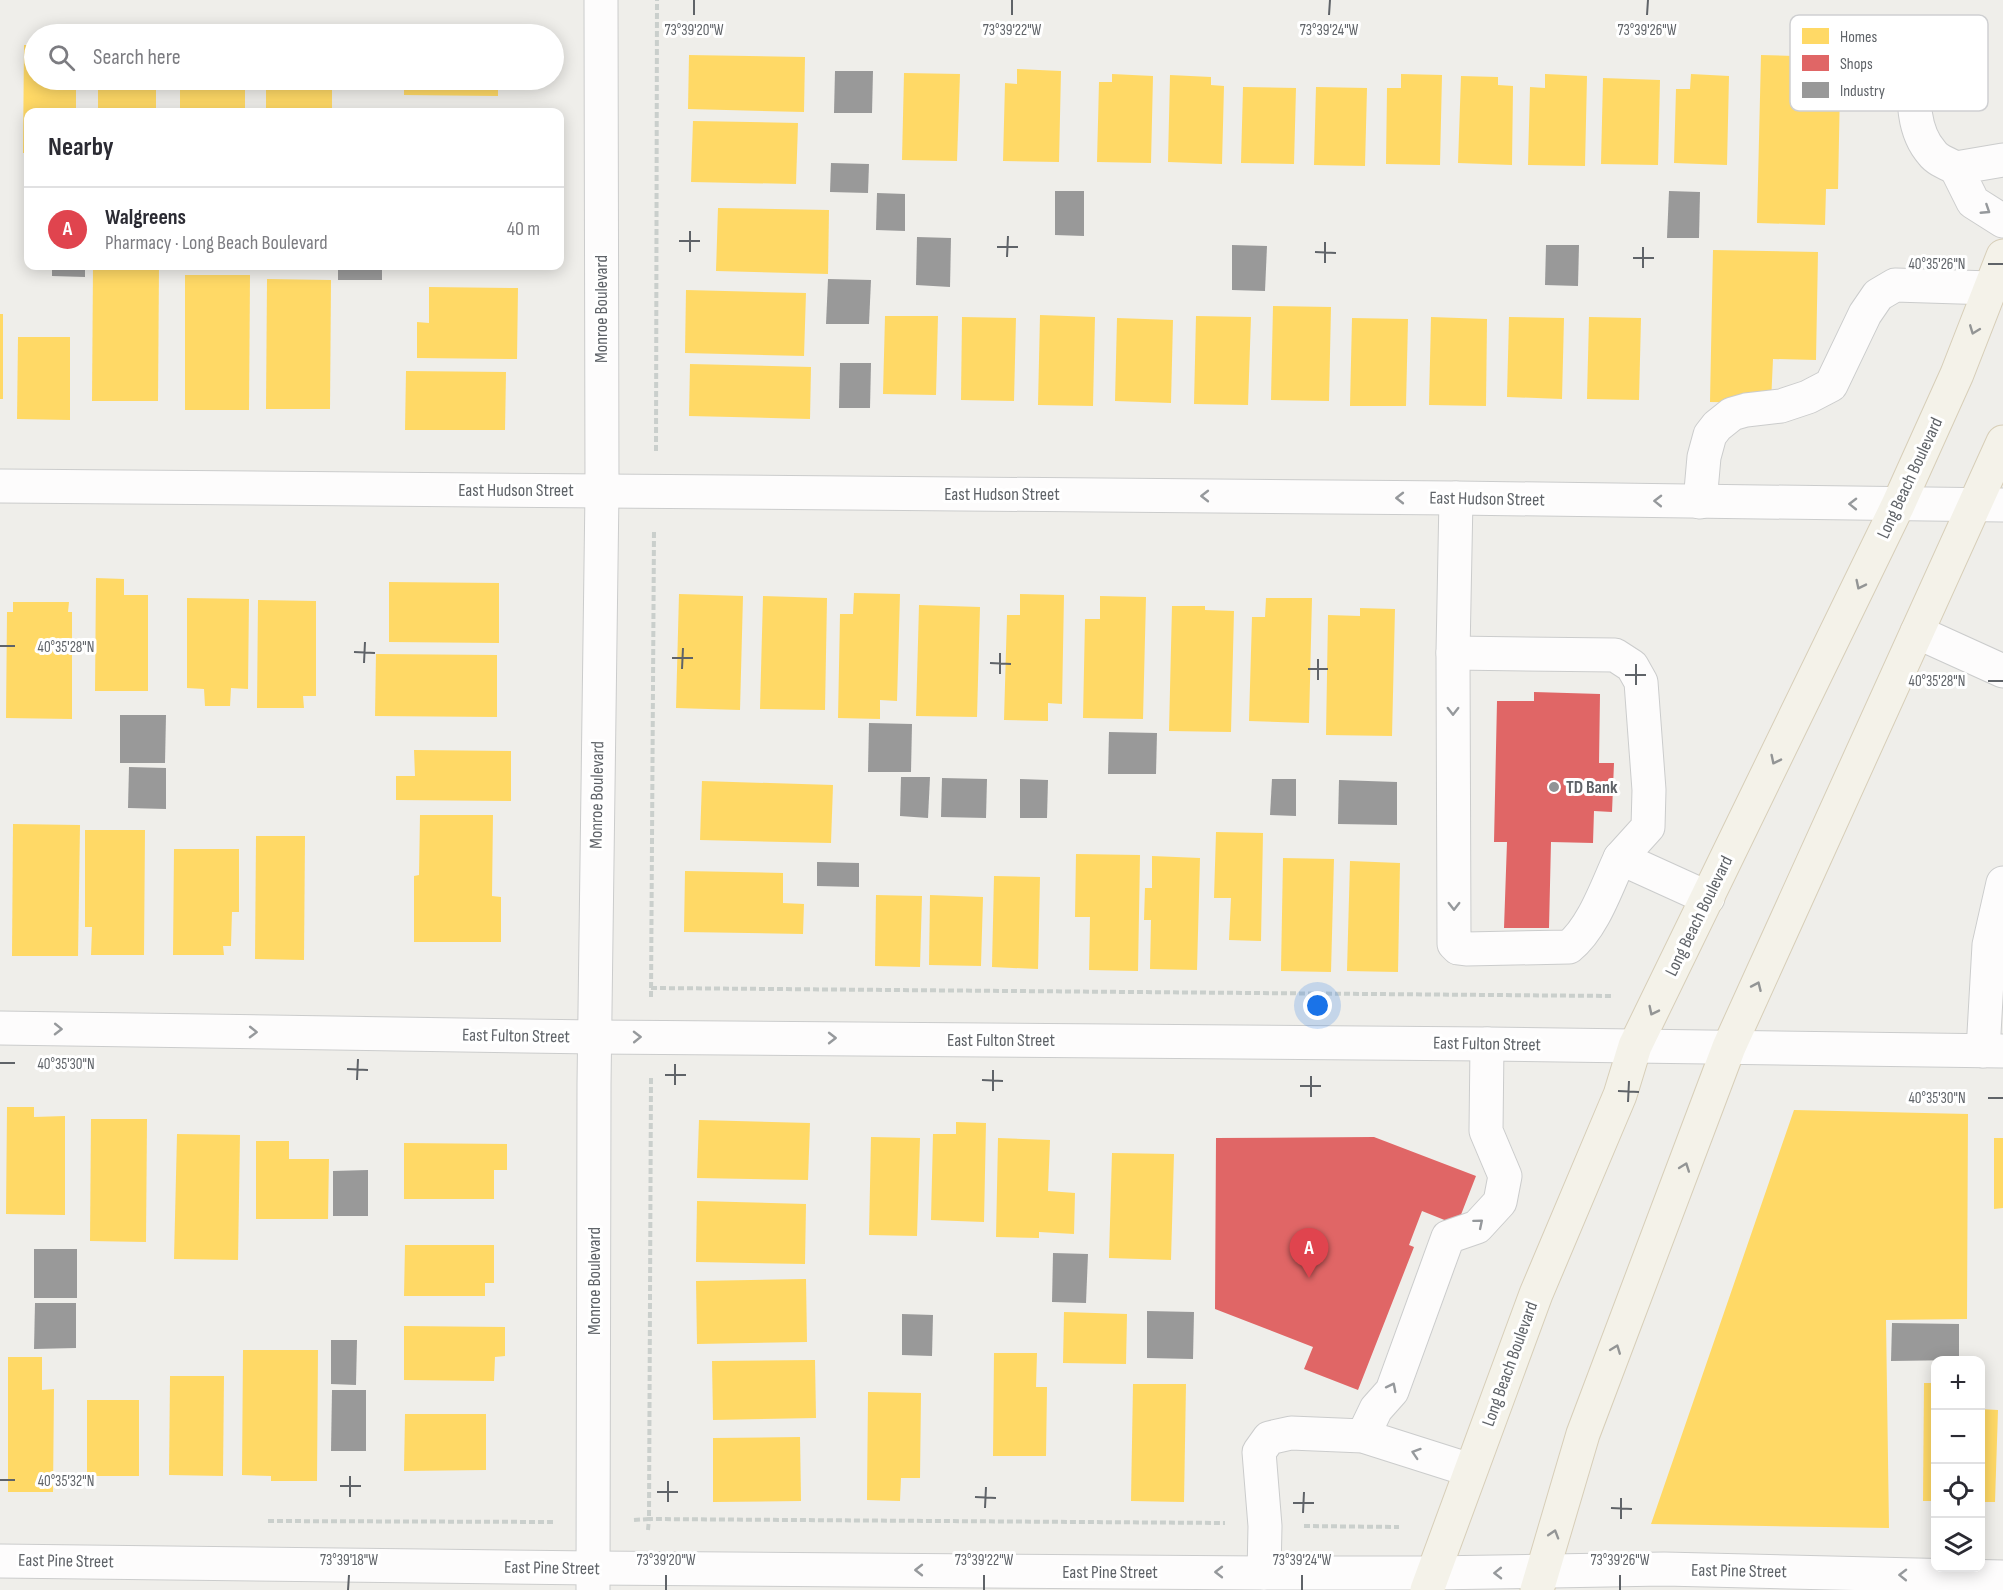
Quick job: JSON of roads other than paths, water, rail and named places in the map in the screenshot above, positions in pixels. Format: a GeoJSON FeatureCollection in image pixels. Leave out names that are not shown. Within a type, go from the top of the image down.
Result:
{"type":"FeatureCollection","features":[{"type":"Feature","properties":{"kind":"main road","name":"Long Beach Boulevard"},"geometry":{"type":"LineString","coordinates":[[1429,1582],[1536,1294],[1620,1095],[1635,1046],[1898,505],[1957,374],[2003,256]]}},
{"type":"Feature","properties":{"kind":"main road"},"geometry":{"type":"LineString","coordinates":[[1539,1581],[1584,1434],[1729,1047],[1917,632],[1989,505],[2003,442]]}},
{"type":"Feature","properties":{"kind":"street","name":"Monroe Boulevard"},"geometry":{"type":"LineString","coordinates":[[593,1579],[595,1037],[602,491],[600,449],[601,0]]}},
{"type":"Feature","properties":{"kind":"street"},"geometry":{"type":"LineString","coordinates":[[1915,111],[1920,138],[1933,155],[1956,168],[1973,202],[2003,221]]}},
{"type":"Feature","properties":{"kind":"street"},"geometry":{"type":"LineString","coordinates":[[1956,168],[2003,160]]}},
{"type":"Feature","properties":{"kind":"street"},"geometry":{"type":"LineString","coordinates":[[1700,502],[1704,457],[1710,435],[1717,426],[1732,414],[1781,406],[1808,397],[1831,385],[1865,314],[1878,295],[1895,285],[1991,288]]}},
{"type":"Feature","properties":{"kind":"street","name":"East Hudson Street"},"geometry":{"type":"LineString","coordinates":[[0,486],[1456,498],[1989,505]]}},
{"type":"Feature","properties":{"kind":"street"},"geometry":{"type":"LineString","coordinates":[[1453,653],[1615,655],[1632,666],[1641,682],[1649,790],[1648,826],[1620,858],[1588,924],[1579,939],[1569,948],[1466,949],[1458,948],[1454,944],[1453,653],[1456,498]]}},
{"type":"Feature","properties":{"kind":"street"},"geometry":{"type":"LineString","coordinates":[[1917,632],[2003,671]]}},
{"type":"Feature","properties":{"kind":"street"},"geometry":{"type":"LineString","coordinates":[[1620,858],[1708,898]]}},
{"type":"Feature","properties":{"kind":"street"},"geometry":{"type":"LineString","coordinates":[[1993,1051],[1989,945],[2003,883]]}},
{"type":"Feature","properties":{"kind":"street","name":"East Fulton Street"},"geometry":{"type":"LineString","coordinates":[[0,1028],[595,1037],[1487,1044],[1993,1051]]}},
{"type":"Feature","properties":{"kind":"street"},"geometry":{"type":"LineString","coordinates":[[1363,1436],[1376,1409],[1392,1391],[1448,1237],[1477,1227],[1500,1202],[1505,1176],[1486,1131],[1487,1044]]}},
{"type":"Feature","properties":{"kind":"street"},"geometry":{"type":"LineString","coordinates":[[1264,1573],[1265,1526],[1259,1452],[1269,1438],[1291,1433],[1363,1436],[1470,1470]]}},
{"type":"Feature","properties":{"kind":"street","name":"East Pine Street"},"geometry":{"type":"LineString","coordinates":[[0,1561],[593,1579],[647,1569],[1264,1573],[1429,1582],[1661,1580],[1850,1582],[2003,1577]]}},
{"type":"Feature","properties":{"kind":"place","name":"TD Bank"},"geometry":{"type":"Point","coordinates":[1554,787]}},
{"type":"Feature","properties":{"kind":"place","name":"Walgreens"},"geometry":{"type":"Point","coordinates":[1309,1278]}}]}
